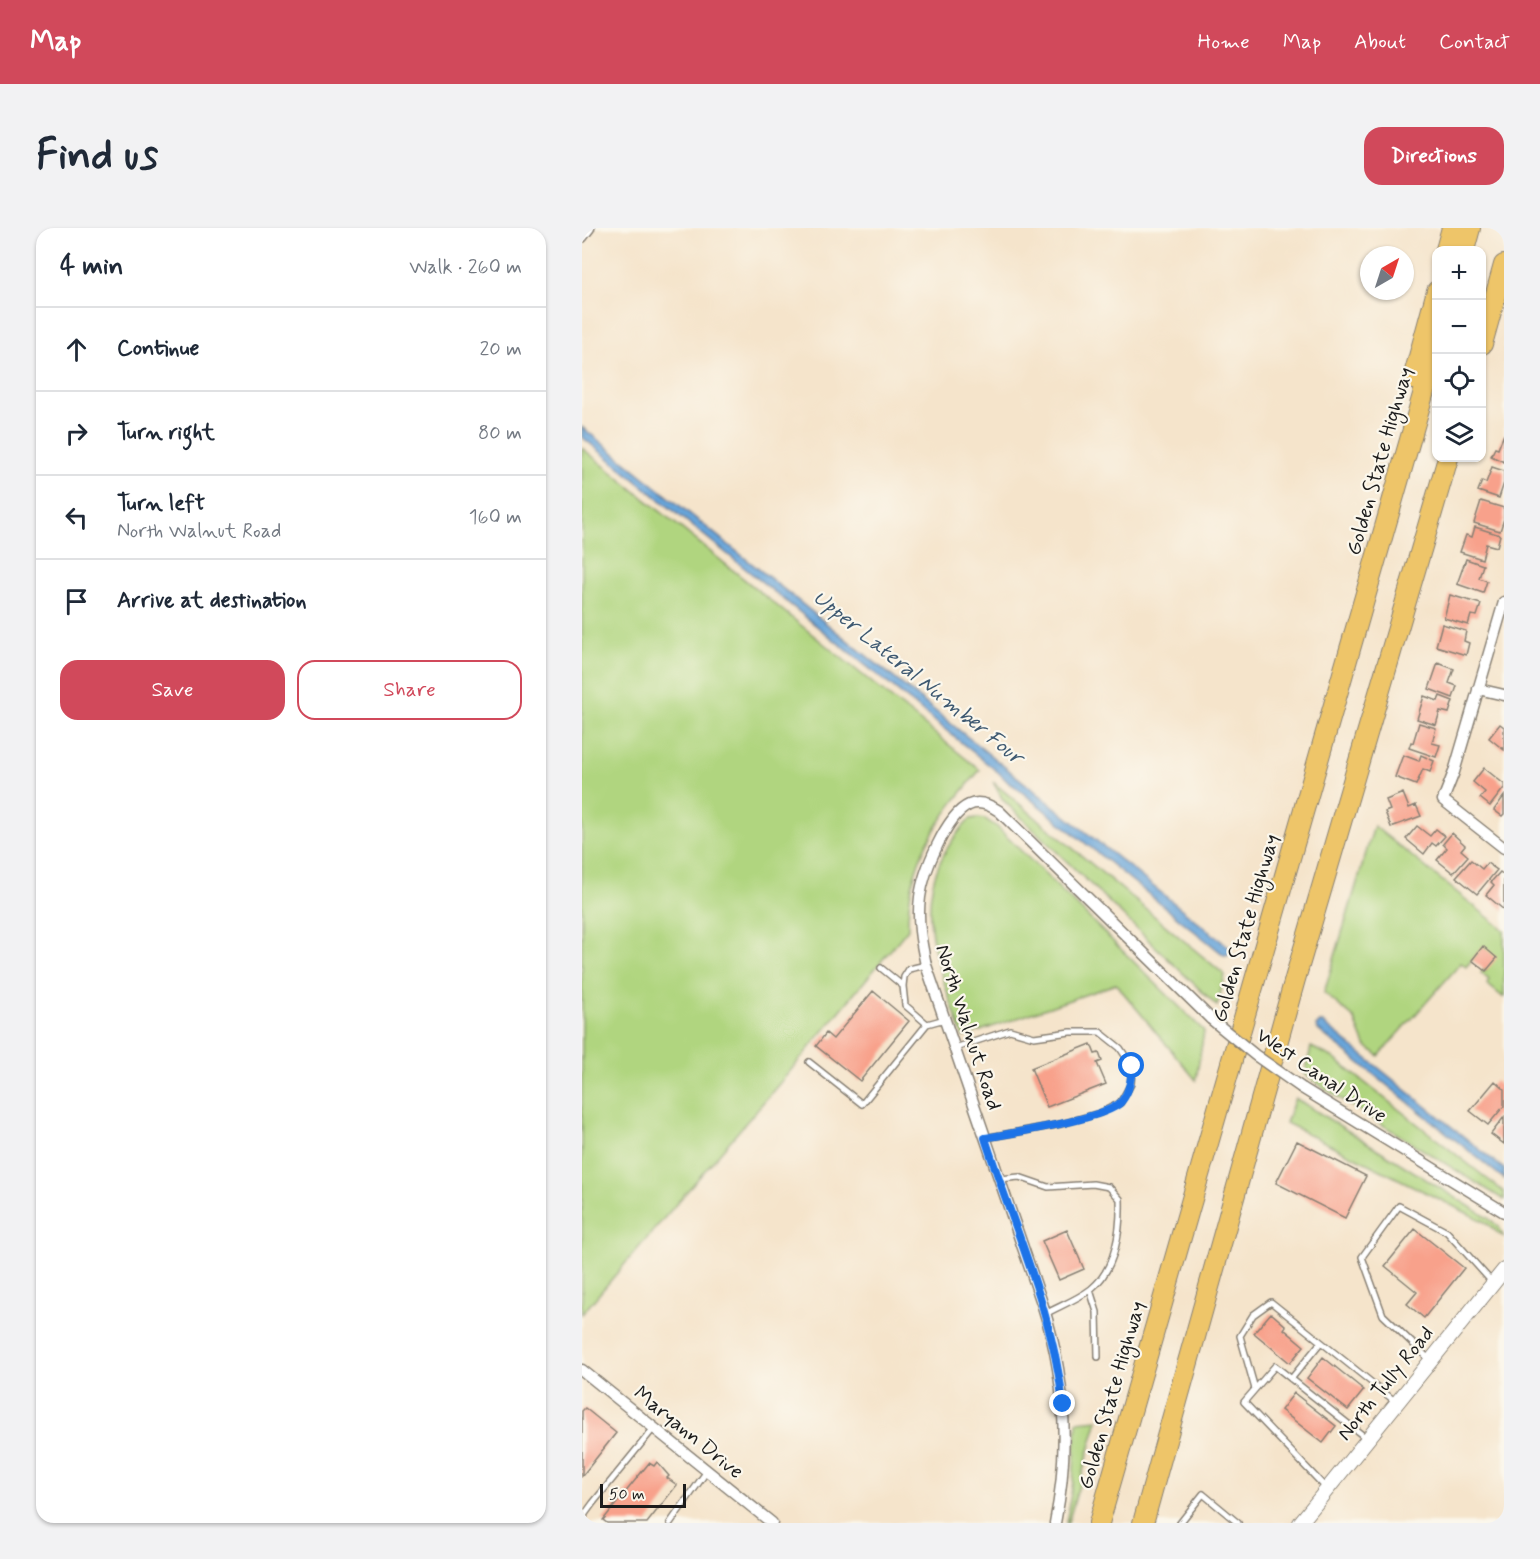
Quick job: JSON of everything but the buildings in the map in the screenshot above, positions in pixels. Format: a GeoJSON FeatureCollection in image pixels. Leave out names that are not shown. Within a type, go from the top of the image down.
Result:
{"type":"FeatureCollection","features":[{"type":"Feature","properties":{"kind":"highway"},"geometry":{"type":"LineString","coordinates":[[1447,246],[1452,228]]}},
{"type":"Feature","properties":{"kind":"highway"},"geometry":{"type":"LineString","coordinates":[[1465,246],[1470,228]]}},
{"type":"Feature","properties":{"kind":"highway"},"geometry":{"type":"LineString","coordinates":[[1486,330],[1504,265]]}},
{"type":"Feature","properties":{"kind":"highway"},"geometry":{"type":"LineString","coordinates":[[1395,493],[1391,463],[1435,300]]}},
{"type":"Feature","properties":{"kind":"highway"},"geometry":{"type":"LineString","coordinates":[[1482,354],[1504,304]]}},
{"type":"Feature","properties":{"kind":"highway","name":"Golden State Highway"},"geometry":{"type":"LineString","coordinates":[[1099,1523],[1435,354]]}},
{"type":"Feature","properties":{"kind":"highway"},"geometry":{"type":"LineString","coordinates":[[1143,1523],[1295,979],[1447,462]]}},
{"type":"Feature","properties":{"kind":"street"},"geometry":{"type":"LineString","coordinates":[[582,237],[589,228]]}},
{"type":"Feature","properties":{"kind":"street"},"geometry":{"type":"LineString","coordinates":[[1504,602],[1454,772],[1443,800],[1504,848]]}},
{"type":"Feature","properties":{"kind":"street"},"geometry":{"type":"LineString","coordinates":[[1478,689],[1504,695]]}},
{"type":"Feature","properties":{"kind":"street","name":"North Walnut Road"},"geometry":{"type":"LineString","coordinates":[[977,803],[963,808],[937,845],[924,877],[919,916],[926,965],[1045,1314],[1056,1356],[1063,1404],[1063,1468],[1055,1523]]}},
{"type":"Feature","properties":{"kind":"street","name":"West Canal Drive"},"geometry":{"type":"LineString","coordinates":[[977,803],[991,806],[999,811],[1211,1019],[1255,1054],[1302,1088],[1504,1212]]}},
{"type":"Feature","properties":{"kind":"street","name":"North Tully Road"},"geometry":{"type":"LineString","coordinates":[[1300,1523],[1504,1270]]}},
{"type":"Feature","properties":{"kind":"street","name":"Maryann Drive"},"geometry":{"type":"LineString","coordinates":[[582,1370],[772,1523]]}},
{"type":"Feature","properties":{"kind":"lane"},"geometry":{"type":"LineString","coordinates":[[926,965],[909,969],[904,976],[903,986],[905,1005],[927,1024]]}},
{"type":"Feature","properties":{"kind":"lane"},"geometry":{"type":"LineString","coordinates":[[881,968],[903,986]]}},
{"type":"Feature","properties":{"kind":"lane"},"geometry":{"type":"LineString","coordinates":[[809,1062],[862,1104],[927,1024],[945,1020]]}},
{"type":"Feature","properties":{"kind":"lane"},"geometry":{"type":"LineString","coordinates":[[955,1048],[1010,1030],[1034,1037],[1070,1032],[1100,1032],[1120,1048],[1132,1066],[1131,1084],[1120,1103],[1100,1113],[1061,1124],[985,1138]]}},
{"type":"Feature","properties":{"kind":"lane"},"geometry":{"type":"LineString","coordinates":[[998,1179],[1019,1177],[1048,1187],[1093,1184],[1109,1187],[1120,1199],[1120,1217],[1112,1261],[1104,1277],[1090,1290],[1045,1314]]}},
{"type":"Feature","properties":{"kind":"lane"},"geometry":{"type":"LineString","coordinates":[[1430,1360],[1383,1315],[1362,1257],[1399,1206],[1447,1232],[1493,1284]]}},
{"type":"Feature","properties":{"kind":"lane"},"geometry":{"type":"LineString","coordinates":[[1090,1290],[1097,1312],[1098,1357]]}},
{"type":"Feature","properties":{"kind":"lane"},"geometry":{"type":"LineString","coordinates":[[1255,1389],[1240,1336],[1253,1314],[1271,1302],[1397,1403]]}},
{"type":"Feature","properties":{"kind":"lane"},"geometry":{"type":"LineString","coordinates":[[1291,1379],[1322,1342]]}},
{"type":"Feature","properties":{"kind":"lane"},"geometry":{"type":"LineString","coordinates":[[1327,1488],[1244,1402],[1275,1366],[1367,1439]]}},
{"type":"Feature","properties":{"kind":"lane"},"geometry":{"type":"LineString","coordinates":[[584,1523],[585,1514],[592,1503],[654,1428]]}},
{"type":"Feature","properties":{"kind":"lane"},"geometry":{"type":"LineString","coordinates":[[670,1523],[707,1471]]}},
{"type":"Feature","properties":{"kind":"lane"},"geometry":{"type":"LineString","coordinates":[[1180,1523],[1203,1494],[1238,1523]]}},
{"type":"Feature","properties":{"kind":"green space"},"geometry":{"type":"Polygon","coordinates":[[[582,448],[980,770],[938,825],[919,862],[909,904],[908,929],[791,1070],[582,1314],[582,448]]]}},
{"type":"Feature","properties":{"kind":"green space"},"geometry":{"type":"Polygon","coordinates":[[[993,782],[1225,975],[1217,1006],[1003,800],[993,782]]]}},
{"type":"Feature","properties":{"kind":"green space"},"geometry":{"type":"Polygon","coordinates":[[[970,819],[985,819],[997,827],[1204,1031],[1196,1080],[1116,984],[963,1037],[935,952],[930,925],[930,898],[936,872],[949,846],[970,819]]]}},
{"type":"Feature","properties":{"kind":"green space"},"geometry":{"type":"Polygon","coordinates":[[[1374,826],[1504,930],[1504,998],[1487,984],[1489,980],[1481,973],[1486,971],[1483,947],[1466,967],[1461,963],[1379,1056],[1365,1045],[1354,1018],[1324,993],[1374,826]]]}},
{"type":"Feature","properties":{"kind":"green space"},"geometry":{"type":"Polygon","coordinates":[[[1311,1047],[1332,1057],[1504,1192],[1504,1200],[1334,1095],[1305,1074],[1311,1047]]]}},
{"type":"Feature","properties":{"kind":"green space"},"geometry":{"type":"Polygon","coordinates":[[[1295,1098],[1487,1217],[1499,1227],[1504,1238],[1485,1222],[1286,1123],[1295,1098]]]}},
{"type":"Feature","properties":{"kind":"green space"},"geometry":{"type":"Polygon","coordinates":[[[1098,1420],[1068,1523],[1066,1523],[1073,1481],[1077,1422],[1098,1420]]]}},
{"type":"Feature","properties":{"kind":"water"},"geometry":{"type":"Polygon","coordinates":[[[582,427],[1230,948],[1228,955],[1224,955],[1010,784],[582,437],[582,427]]]}},
{"type":"Feature","properties":{"kind":"water"},"geometry":{"type":"Polygon","coordinates":[[[1323,1023],[1504,1169],[1504,1179],[1317,1029],[1316,1026],[1323,1023]]]}},
{"type":"Feature","properties":{"kind":"route"},"geometry":{"type":"LineString","coordinates":[[1063,1404],[1056,1356],[1045,1314],[985,1138],[1061,1124],[1100,1113],[1120,1103],[1131,1084],[1132,1066]]}},
{"type":"Feature","properties":{"kind":"water label","name":"Upper Lateral Number Four"},"geometry":{"type":"Point","coordinates":[919,676]}}]}
